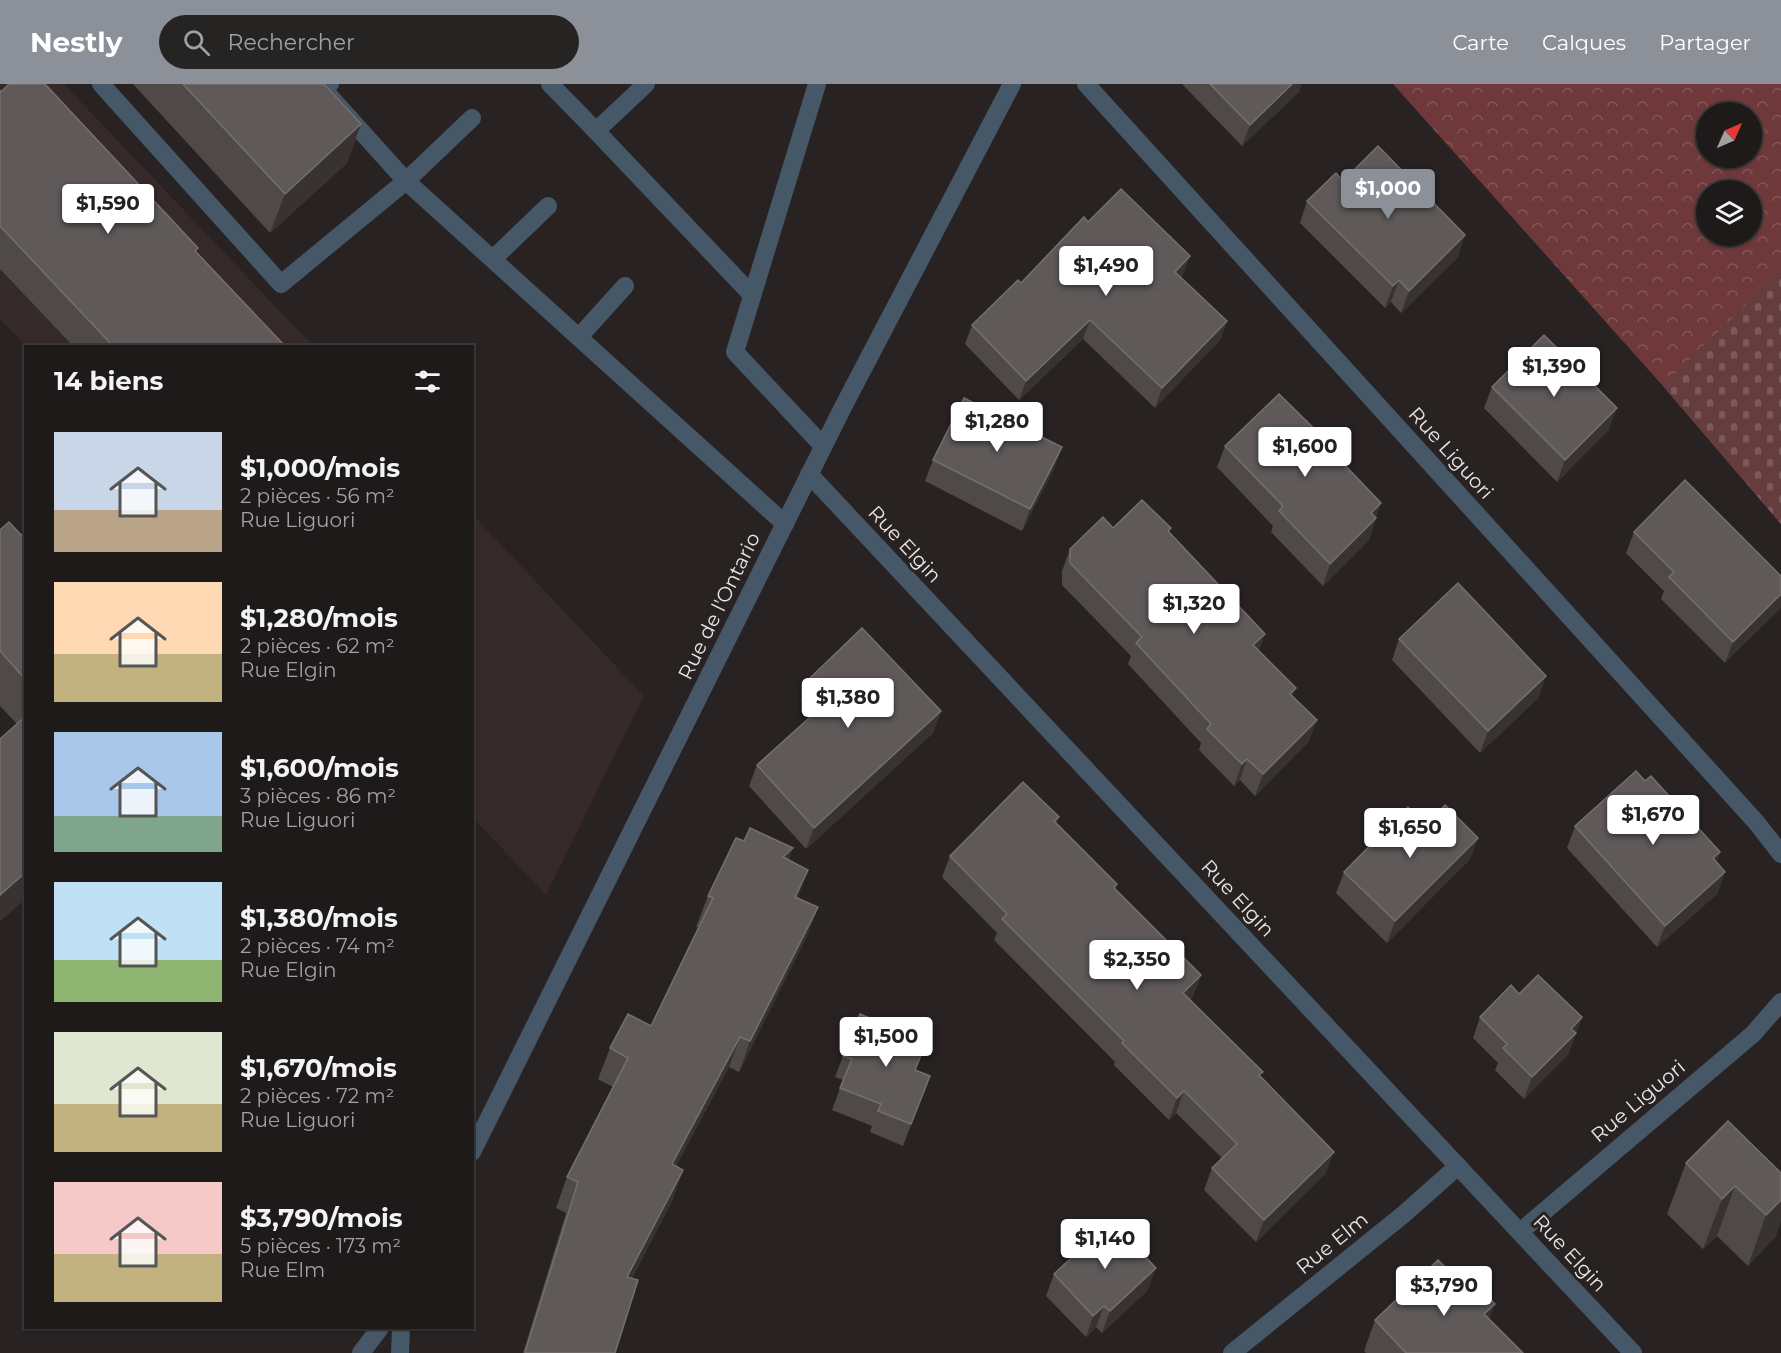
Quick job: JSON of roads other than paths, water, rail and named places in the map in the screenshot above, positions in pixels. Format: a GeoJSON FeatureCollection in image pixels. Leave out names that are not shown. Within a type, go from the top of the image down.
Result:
{"type":"FeatureCollection","features":[{"type":"Feature","properties":{"kind":"street"},"geometry":{"type":"LineString","coordinates":[[101,84],[281,284],[406,181],[472,118]]}},
{"type":"Feature","properties":{"kind":"street"},"geometry":{"type":"LineString","coordinates":[[330,84],[324,90],[406,181],[785,524]]}},
{"type":"Feature","properties":{"kind":"street"},"geometry":{"type":"LineString","coordinates":[[550,84],[752,295]]}},
{"type":"Feature","properties":{"kind":"street"},"geometry":{"type":"LineString","coordinates":[[596,131],[646,84]]}},
{"type":"Feature","properties":{"kind":"street"},"geometry":{"type":"LineString","coordinates":[[816,84],[735,352],[823,446]]}},
{"type":"Feature","properties":{"kind":"street","name":"Rue de l'Ontario"},"geometry":{"type":"LineString","coordinates":[[474,1148],[823,446],[1012,84]]}},
{"type":"Feature","properties":{"kind":"street","name":"Rue Liguori"},"geometry":{"type":"LineString","coordinates":[[1086,84],[1756,822],[1781,854]]}},
{"type":"Feature","properties":{"kind":"street"},"geometry":{"type":"LineString","coordinates":[[493,259],[548,206]]}},
{"type":"Feature","properties":{"kind":"street"},"geometry":{"type":"LineString","coordinates":[[579,337],[625,286]]}},
{"type":"Feature","properties":{"kind":"street","name":"Rue Elgin"},"geometry":{"type":"LineString","coordinates":[[810,474],[1633,1353]]}},
{"type":"Feature","properties":{"kind":"street","name":"Rue Liguori"},"geometry":{"type":"LineString","coordinates":[[1520,1232],[1753,1034],[1781,1002]]}},
{"type":"Feature","properties":{"kind":"street","name":"Rue Elm"},"geometry":{"type":"LineString","coordinates":[[1232,1353],[1404,1214],[1458,1166]]}},
{"type":"Feature","properties":{"kind":"street"},"geometry":{"type":"LineString","coordinates":[[361,1353],[379,1329]]}},
{"type":"Feature","properties":{"kind":"street"},"geometry":{"type":"LineString","coordinates":[[400,1353],[401,1329]]}}]}
